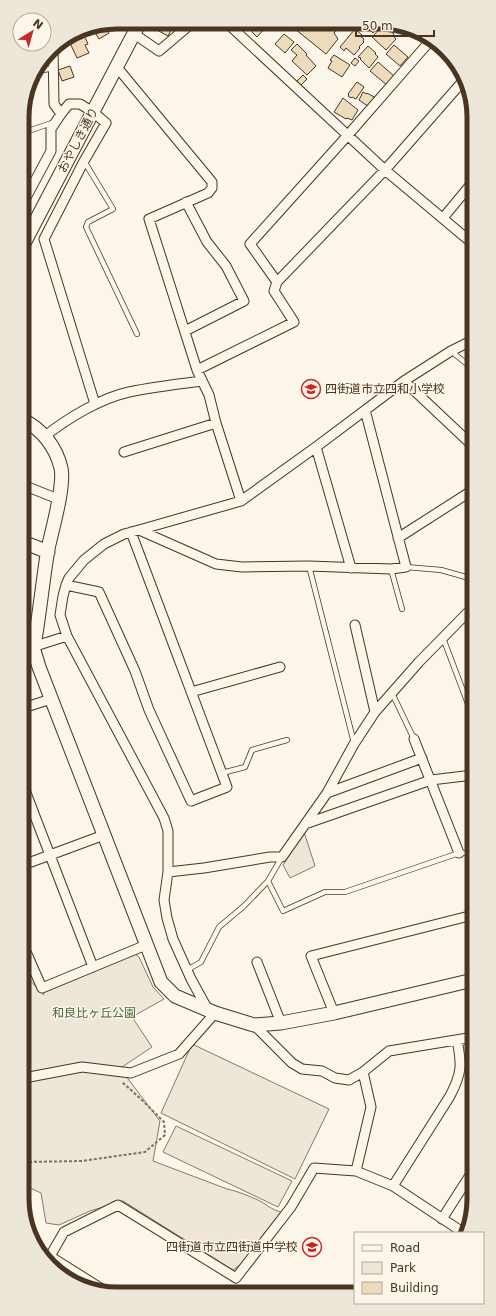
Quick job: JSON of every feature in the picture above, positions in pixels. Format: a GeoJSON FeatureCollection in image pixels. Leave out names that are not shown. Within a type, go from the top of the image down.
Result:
{"type":"FeatureCollection","features":[{"type":"Feature","properties":{"kind":"street","name":"おやしき通り"},"geometry":{"type":"LineString","coordinates":[[29,234],[135,29]]}},
{"type":"Feature","properties":{"kind":"street"},"geometry":{"type":"LineString","coordinates":[[137,29],[159,51],[184,29]]}},
{"type":"Feature","properties":{"kind":"street"},"geometry":{"type":"LineString","coordinates":[[234,29],[385,170],[467,239]]}},
{"type":"Feature","properties":{"kind":"street"},"geometry":{"type":"LineString","coordinates":[[277,282],[250,244],[428,44]]}},
{"type":"Feature","properties":{"kind":"street"},"geometry":{"type":"LineString","coordinates":[[53,57],[54,104],[58,118]]}},
{"type":"Feature","properties":{"kind":"street"},"geometry":{"type":"LineString","coordinates":[[116,66],[212,182],[212,188],[208,193],[149,219],[197,370],[210,395],[216,423],[241,501]]}},
{"type":"Feature","properties":{"kind":"street"},"geometry":{"type":"LineString","coordinates":[[197,370],[294,322],[274,291],[277,282],[385,170],[460,84]]}},
{"type":"Feature","properties":{"kind":"street"},"geometry":{"type":"LineString","coordinates":[[29,192],[52,151],[51,129],[69,104],[80,104],[93,112],[106,123],[84,161],[44,239],[96,404]]}},
{"type":"Feature","properties":{"kind":"street"},"geometry":{"type":"LineString","coordinates":[[443,218],[467,189]]}},
{"type":"Feature","properties":{"kind":"street"},"geometry":{"type":"LineString","coordinates":[[185,331],[244,301],[226,266],[207,242],[186,202]]}},
{"type":"Feature","properties":{"kind":"street"},"geometry":{"type":"LineString","coordinates":[[212,1011],[187,970],[173,939],[167,918],[164,900],[168,872],[168,831],[164,818],[67,636],[60,615],[66,585],[84,560],[104,544],[135,531],[241,501],[404,381],[467,343]]}},
{"type":"Feature","properties":{"kind":"street"},"geometry":{"type":"LineString","coordinates":[[45,436],[61,423],[96,404],[128,392],[202,381]]}},
{"type":"Feature","properties":{"kind":"street"},"geometry":{"type":"LineString","coordinates":[[404,381],[467,440]]}},
{"type":"Feature","properties":{"kind":"street"},"geometry":{"type":"LineString","coordinates":[[135,531],[216,564],[242,567],[309,566],[391,569],[406,567],[365,410]]}},
{"type":"Feature","properties":{"kind":"street"},"geometry":{"type":"LineString","coordinates":[[29,422],[33,424],[45,436],[57,454],[61,470],[58,499],[48,552],[35,640],[29,647]]}},
{"type":"Feature","properties":{"kind":"street"},"geometry":{"type":"LineString","coordinates":[[124,452],[216,423]]}},
{"type":"Feature","properties":{"kind":"street"},"geometry":{"type":"LineString","coordinates":[[316,447],[351,568]]}},
{"type":"Feature","properties":{"kind":"street"},"geometry":{"type":"LineString","coordinates":[[29,487],[58,499]]}},
{"type":"Feature","properties":{"kind":"street"},"geometry":{"type":"LineString","coordinates":[[398,538],[467,494]]}},
{"type":"Feature","properties":{"kind":"street"},"geometry":{"type":"LineString","coordinates":[[66,585],[99,592],[135,671],[149,710],[191,801],[227,787],[191,692],[135,531]]}},
{"type":"Feature","properties":{"kind":"street"},"geometry":{"type":"LineString","coordinates":[[29,544],[48,552]]}},
{"type":"Feature","properties":{"kind":"street"},"geometry":{"type":"LineString","coordinates":[[168,872],[204,868],[270,857],[282,857],[326,793],[354,744],[376,712],[419,662],[467,613]]}},
{"type":"Feature","properties":{"kind":"street"},"geometry":{"type":"LineString","coordinates":[[355,625],[376,712]]}},
{"type":"Feature","properties":{"kind":"street"},"geometry":{"type":"LineString","coordinates":[[29,648],[67,636]]}},
{"type":"Feature","properties":{"kind":"street"},"geometry":{"type":"LineString","coordinates":[[29,650],[39,667],[161,982],[176,996],[212,1011],[254,1025],[280,1023],[334,1013],[467,982]]}},
{"type":"Feature","properties":{"kind":"street"},"geometry":{"type":"LineString","coordinates":[[191,692],[280,667]]}},
{"type":"Feature","properties":{"kind":"street"},"geometry":{"type":"LineString","coordinates":[[29,706],[51,699]]}},
{"type":"Feature","properties":{"kind":"street"},"geometry":{"type":"LineString","coordinates":[[414,740],[459,853]]}},
{"type":"Feature","properties":{"kind":"street"},"geometry":{"type":"LineString","coordinates":[[326,793],[422,758]]}},
{"type":"Feature","properties":{"kind":"street"},"geometry":{"type":"LineString","coordinates":[[305,824],[431,780],[467,776]]}},
{"type":"Feature","properties":{"kind":"street"},"geometry":{"type":"LineString","coordinates":[[29,807],[50,855],[93,967]]}},
{"type":"Feature","properties":{"kind":"street"},"geometry":{"type":"LineString","coordinates":[[29,863],[104,835]]}},
{"type":"Feature","properties":{"kind":"street"},"geometry":{"type":"LineString","coordinates":[[334,1013],[311,956],[467,917]]}},
{"type":"Feature","properties":{"kind":"street"},"geometry":{"type":"LineString","coordinates":[[29,957],[42,988],[146,945]]}},
{"type":"Feature","properties":{"kind":"street"},"geometry":{"type":"LineString","coordinates":[[257,962],[280,1023]]}},
{"type":"Feature","properties":{"kind":"street"},"geometry":{"type":"LineString","coordinates":[[29,1077],[82,1067],[131,1073],[179,1054],[212,1011]]}},
{"type":"Feature","properties":{"kind":"street"},"geometry":{"type":"LineString","coordinates":[[254,1025],[292,1063],[302,1069],[322,1071],[335,1078],[349,1080],[363,1072],[389,1051],[467,1038]]}},
{"type":"Feature","properties":{"kind":"street"},"geometry":{"type":"LineString","coordinates":[[393,1186],[450,1096],[457,1082],[460,1070],[460,1057],[457,1040]]}},
{"type":"Feature","properties":{"kind":"street"},"geometry":{"type":"LineString","coordinates":[[356,1171],[371,1107],[363,1072]]}},
{"type":"Feature","properties":{"kind":"street"},"geometry":{"type":"LineString","coordinates":[[50,1256],[64,1232],[118,1205],[236,1278],[291,1207],[314,1168],[356,1171],[393,1186],[461,1231]]}},
{"type":"Feature","properties":{"kind":"street"},"geometry":{"type":"LineString","coordinates":[[442,1219],[467,1180]]}},
{"type":"Feature","properties":{"kind":"street"},"geometry":{"type":"LineString","coordinates":[[57,1263],[86,1281]]}},
{"type":"Feature","properties":{"kind":"lane"},"geometry":{"type":"LineString","coordinates":[[43,70],[53,68]]}},
{"type":"Feature","properties":{"kind":"lane"},"geometry":{"type":"LineString","coordinates":[[29,130],[58,118]]}},
{"type":"Feature","properties":{"kind":"lane"},"geometry":{"type":"LineString","coordinates":[[84,161],[113,209],[88,222],[86,227],[137,334]]}},
{"type":"Feature","properties":{"kind":"lane"},"geometry":{"type":"LineString","coordinates":[[451,351],[467,365]]}},
{"type":"Feature","properties":{"kind":"lane"},"geometry":{"type":"LineString","coordinates":[[309,566],[354,744]]}},
{"type":"Feature","properties":{"kind":"lane"},"geometry":{"type":"LineString","coordinates":[[406,567],[442,570],[467,577]]}},
{"type":"Feature","properties":{"kind":"lane"},"geometry":{"type":"LineString","coordinates":[[391,569],[402,609]]}},
{"type":"Feature","properties":{"kind":"lane"},"geometry":{"type":"LineString","coordinates":[[442,638],[467,702]]}},
{"type":"Feature","properties":{"kind":"lane"},"geometry":{"type":"LineString","coordinates":[[392,693],[414,740]]}},
{"type":"Feature","properties":{"kind":"lane"},"geometry":{"type":"LineString","coordinates":[[222,773],[245,767],[252,750],[287,740]]}},
{"type":"Feature","properties":{"kind":"lane"},"geometry":{"type":"LineString","coordinates":[[268,881],[283,911],[325,892],[345,892],[459,853],[467,853]]}},
{"type":"Feature","properties":{"kind":"lane"},"geometry":{"type":"LineString","coordinates":[[187,970],[201,962],[219,927],[244,906],[268,881],[282,857]]}},
{"type":"Feature","properties":{"kind":"path"},"geometry":{"type":"LineString","coordinates":[[29,1162],[82,1161],[146,1152],[165,1135],[164,1122],[109,1071]]}},
{"type":"Feature","properties":{"kind":"green space"},"geometry":{"type":"Polygon","coordinates":[[[304,832],[315,866],[290,878],[283,865],[304,832]]]}},
{"type":"Feature","properties":{"kind":"green space","name":"和良比ヶ丘公園"},"geometry":{"type":"Polygon","coordinates":[[[135,954],[139,957],[153,987],[164,999],[132,1017],[152,1047],[122,1067],[119,1067],[160,1121],[153,1161],[247,1195],[281,1212],[240,1265],[233,1270],[123,1201],[90,1211],[59,1225],[46,1223],[41,1193],[29,1187],[29,979],[44,995],[43,993],[135,954]]]}},
{"type":"Feature","properties":{"kind":"green space"},"geometry":{"type":"Polygon","coordinates":[[[192,1044],[329,1109],[295,1179],[161,1113],[192,1044]]]}},
{"type":"Feature","properties":{"kind":"green space"},"geometry":{"type":"Polygon","coordinates":[[[176,1126],[292,1181],[278,1207],[163,1152],[176,1126]]]}},
{"type":"Feature","properties":{"kind":"building"},"geometry":{"type":"Polygon","coordinates":[[[158,29],[172,29],[168,36],[158,29]]]}},
{"type":"Feature","properties":{"kind":"building"},"geometry":{"type":"Polygon","coordinates":[[[254,29],[264,29],[257,37],[252,32],[254,29]]]}},
{"type":"Feature","properties":{"kind":"building"},"geometry":{"type":"Polygon","coordinates":[[[295,29],[337,29],[334,33],[338,39],[326,54],[295,29]]]}},
{"type":"Feature","properties":{"kind":"building"},"geometry":{"type":"Polygon","coordinates":[[[355,29],[362,35],[360,36],[364,39],[364,42],[354,55],[346,48],[344,51],[340,47],[355,29]]]}},
{"type":"Feature","properties":{"kind":"building"},"geometry":{"type":"Polygon","coordinates":[[[369,29],[377,29],[373,33],[369,29]]]}},
{"type":"Feature","properties":{"kind":"building"},"geometry":{"type":"Polygon","coordinates":[[[379,29],[385,29],[389,30],[394,34],[393,36],[396,39],[386,50],[372,37],[379,29]]]}},
{"type":"Feature","properties":{"kind":"building"},"geometry":{"type":"Polygon","coordinates":[[[108,30],[109,33],[99,39],[95,32],[108,30]]]}},
{"type":"Feature","properties":{"kind":"building"},"geometry":{"type":"Polygon","coordinates":[[[284,34],[294,42],[285,53],[275,44],[284,34]]]}},
{"type":"Feature","properties":{"kind":"building"},"geometry":{"type":"Polygon","coordinates":[[[85,37],[88,44],[85,45],[89,53],[77,58],[70,43],[85,37]]]}},
{"type":"Feature","properties":{"kind":"building"},"geometry":{"type":"Polygon","coordinates":[[[297,44],[316,66],[307,75],[292,61],[297,55],[291,50],[297,44]]]}},
{"type":"Feature","properties":{"kind":"building"},"geometry":{"type":"Polygon","coordinates":[[[394,45],[408,57],[400,66],[386,54],[394,45]]]}},
{"type":"Feature","properties":{"kind":"building"},"geometry":{"type":"Polygon","coordinates":[[[368,46],[376,53],[375,54],[378,57],[369,68],[360,59],[361,58],[358,57],[368,46]]]}},
{"type":"Feature","properties":{"kind":"building"},"geometry":{"type":"Polygon","coordinates":[[[334,55],[350,65],[342,77],[328,68],[332,61],[330,60],[334,55]]]}},
{"type":"Feature","properties":{"kind":"building"},"geometry":{"type":"Polygon","coordinates":[[[355,58],[359,61],[355,66],[351,63],[355,58]]]}},
{"type":"Feature","properties":{"kind":"building"},"geometry":{"type":"Polygon","coordinates":[[[378,62],[394,76],[387,85],[370,71],[378,62]]]}},
{"type":"Feature","properties":{"kind":"building"},"geometry":{"type":"Polygon","coordinates":[[[70,66],[74,77],[62,81],[58,70],[70,66]]]}},
{"type":"Feature","properties":{"kind":"building"},"geometry":{"type":"Polygon","coordinates":[[[303,75],[307,79],[299,87],[295,83],[303,75]]]}},
{"type":"Feature","properties":{"kind":"building"},"geometry":{"type":"Polygon","coordinates":[[[357,82],[364,87],[356,99],[351,98],[348,94],[357,82]]]}},
{"type":"Feature","properties":{"kind":"building"},"geometry":{"type":"Polygon","coordinates":[[[363,92],[374,97],[373,98],[375,99],[369,107],[359,100],[363,92]]]}},
{"type":"Feature","properties":{"kind":"building"},"geometry":{"type":"Polygon","coordinates":[[[343,98],[358,110],[352,120],[346,119],[334,112],[343,98]]]}},
{"type":"Feature","properties":{"kind":"place","name":"四街道市立四和小学校"},"geometry":{"type":"Point","coordinates":[311,389]}},
{"type":"Feature","properties":{"kind":"place","name":"四街道市立四街道中学校"},"geometry":{"type":"Point","coordinates":[312,1247]}}]}
